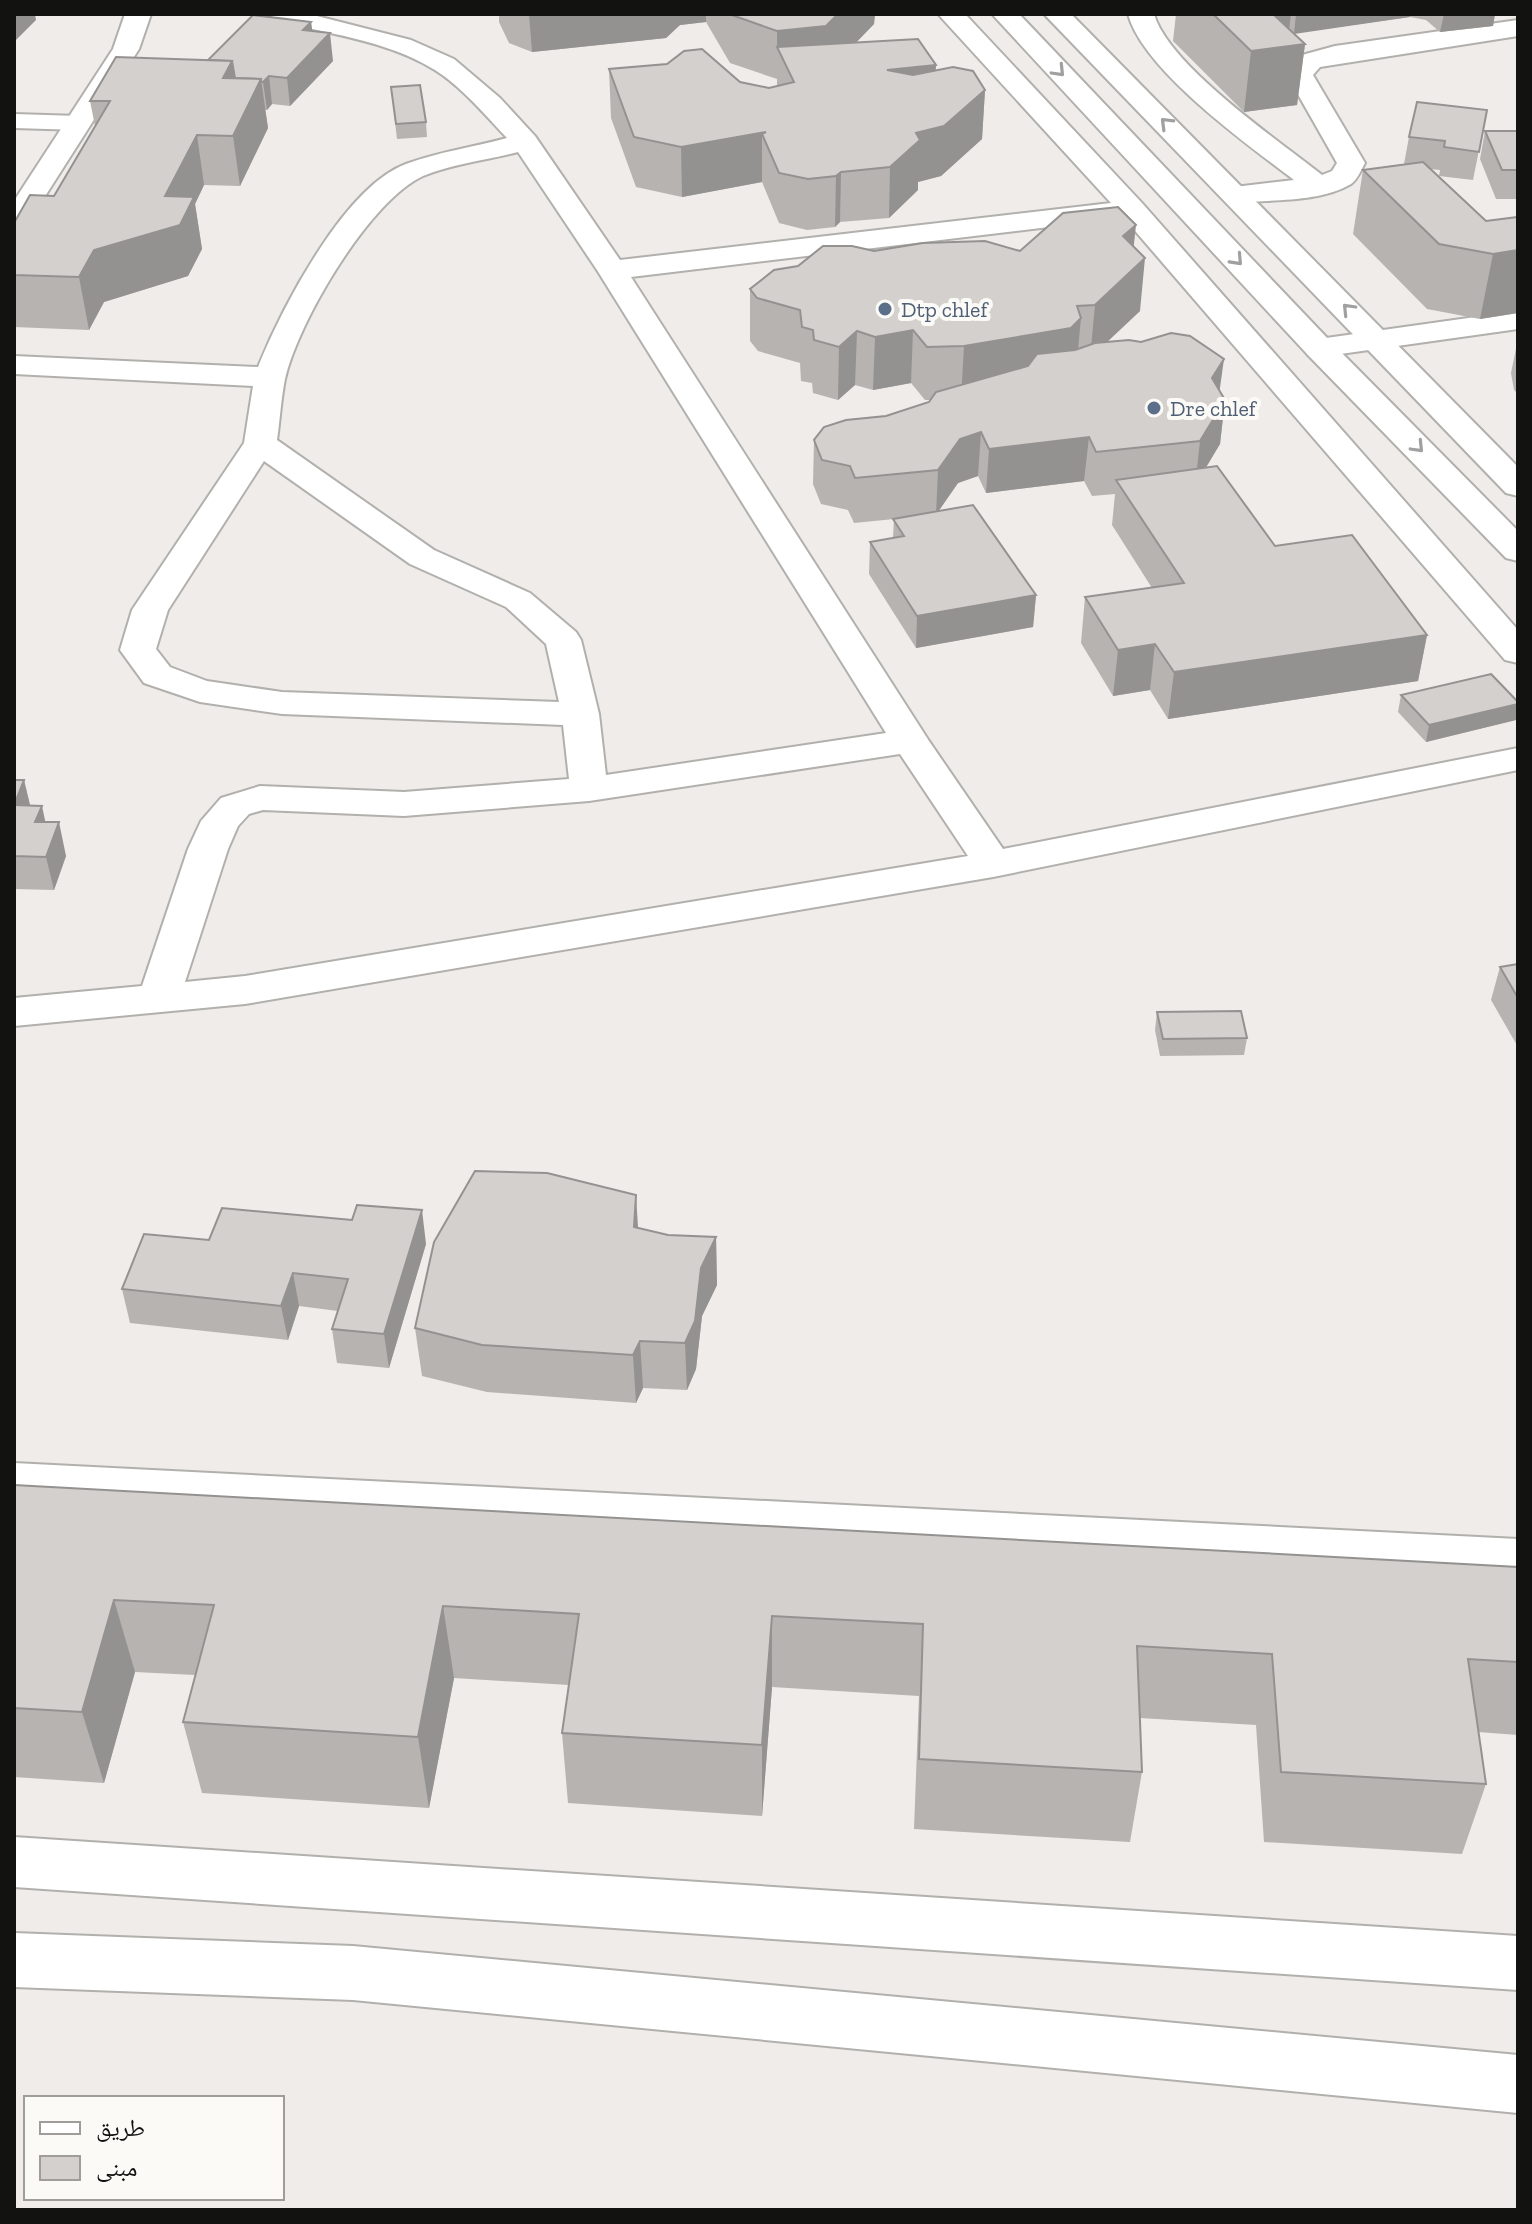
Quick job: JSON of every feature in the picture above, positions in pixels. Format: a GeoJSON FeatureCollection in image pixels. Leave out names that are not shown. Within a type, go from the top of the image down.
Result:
{"type":"FeatureCollection","features":[{"type":"Feature","properties":{"kind":"street"},"geometry":{"type":"LineString","coordinates":[[14,223],[126,49],[138,14]]}},
{"type":"Feature","properties":{"kind":"street"},"geometry":{"type":"LineString","coordinates":[[278,14],[402,45],[445,65],[490,104],[525,142],[612,270],[910,741],[993,864]]}},
{"type":"Feature","properties":{"kind":"street"},"geometry":{"type":"LineString","coordinates":[[951,14],[1132,209],[1518,652]]}},
{"type":"Feature","properties":{"kind":"street"},"geometry":{"type":"LineString","coordinates":[[1005,14],[1319,348],[1518,551]]}},
{"type":"Feature","properties":{"kind":"street"},"geometry":{"type":"LineString","coordinates":[[1057,14],[1378,339],[1518,486]]}},
{"type":"Feature","properties":{"kind":"street"},"geometry":{"type":"LineString","coordinates":[[1141,14],[1141,27],[1155,45],[1234,120],[1319,186]]}},
{"type":"Feature","properties":{"kind":"street"},"geometry":{"type":"LineString","coordinates":[[1236,194],[1319,186],[1343,177],[1351,163],[1300,75],[1311,61],[1508,23]]}},
{"type":"Feature","properties":{"kind":"street"},"geometry":{"type":"LineString","coordinates":[[525,142],[414,170],[384,189],[365,207],[331,256],[289,329],[270,377],[260,443],[150,610],[138,650],[157,675],[200,691],[282,703],[580,714]]}},
{"type":"Feature","properties":{"kind":"street"},"geometry":{"type":"LineString","coordinates":[[612,270],[1183,203]]}},
{"type":"Feature","properties":{"kind":"street"},"geometry":{"type":"LineString","coordinates":[[1319,348],[1518,320]]}},
{"type":"Feature","properties":{"kind":"street"},"geometry":{"type":"LineString","coordinates":[[14,365],[270,377]]}},
{"type":"Feature","properties":{"kind":"street"},"geometry":{"type":"LineString","coordinates":[[260,443],[422,557],[518,600],[563,640],[580,714],[589,789]]}},
{"type":"Feature","properties":{"kind":"street"},"geometry":{"type":"LineString","coordinates":[[158,1000],[208,849],[221,821],[235,806],[260,798],[404,804],[589,789],[910,741]]}},
{"type":"Feature","properties":{"kind":"street"},"geometry":{"type":"LineString","coordinates":[[14,1012],[245,990],[993,864],[1518,759]]}},
{"type":"Feature","properties":{"kind":"street"},"geometry":{"type":"LineString","coordinates":[[14,1483],[1518,1560]]}},
{"type":"Feature","properties":{"kind":"street"},"geometry":{"type":"LineString","coordinates":[[14,1862],[1518,1963]]}},
{"type":"Feature","properties":{"kind":"street"},"geometry":{"type":"LineString","coordinates":[[14,1960],[353,1973],[1518,2084]]}},
{"type":"Feature","properties":{"kind":"lane"},"geometry":{"type":"LineString","coordinates":[[14,121],[79,123]]}},
{"type":"Feature","properties":{"kind":"building"},"geometry":{"type":"Polygon","coordinates":[[[729,14],[838,14],[826,26],[777,31],[729,14]]]}},
{"type":"Feature","properties":{"kind":"building"},"geometry":{"type":"Polygon","coordinates":[[[1213,14],[1273,14],[1305,44],[1251,51],[1213,14]]]}},
{"type":"Feature","properties":{"kind":"building"},"geometry":{"type":"Polygon","coordinates":[[[253,15],[311,22],[303,30],[330,33],[287,78],[269,76],[261,82],[261,79],[235,78],[232,61],[208,60],[253,15]]]}},
{"type":"Feature","properties":{"kind":"building"},"geometry":{"type":"Polygon","coordinates":[[[918,39],[936,65],[887,70],[913,75],[953,67],[973,71],[985,90],[944,126],[916,133],[920,140],[890,167],[808,179],[779,173],[762,134],[766,132],[681,147],[634,137],[609,69],[667,64],[684,51],[702,49],[740,82],[769,88],[794,82],[777,47],[918,39]]]}},
{"type":"Feature","properties":{"kind":"building"},"geometry":{"type":"Polygon","coordinates":[[[116,57],[232,61],[223,78],[261,79],[233,136],[197,135],[165,196],[194,197],[180,225],[94,250],[79,277],[14,275],[14,223],[30,195],[54,196],[110,101],[90,101],[116,57]]]}},
{"type":"Feature","properties":{"kind":"building"},"geometry":{"type":"Polygon","coordinates":[[[420,85],[426,122],[396,124],[391,87],[420,85]]]}},
{"type":"Feature","properties":{"kind":"building"},"geometry":{"type":"Polygon","coordinates":[[[1417,102],[1487,110],[1479,152],[1444,147],[1445,141],[1409,137],[1417,102]]]}},
{"type":"Feature","properties":{"kind":"building"},"geometry":{"type":"Polygon","coordinates":[[[1485,131],[1518,131],[1518,170],[1502,170],[1485,131]]]}},
{"type":"Feature","properties":{"kind":"building"},"geometry":{"type":"Polygon","coordinates":[[[1423,162],[1486,221],[1518,217],[1518,250],[1493,254],[1439,244],[1363,170],[1423,162]]]}},
{"type":"Feature","properties":{"kind":"building"},"geometry":{"type":"Polygon","coordinates":[[[1118,207],[1136,225],[1123,236],[1145,258],[1095,305],[1077,306],[1081,318],[1071,328],[964,346],[927,347],[913,330],[875,337],[857,331],[839,347],[814,340],[813,330],[802,327],[800,310],[757,298],[750,289],[774,270],[798,266],[823,246],[852,246],[874,251],[923,243],[985,241],[1020,251],[1063,213],[1118,207]]]}},
{"type":"Feature","properties":{"kind":"building"},"geometry":{"type":"Polygon","coordinates":[[[1171,333],[1190,336],[1224,359],[1212,378],[1225,400],[1200,441],[1096,452],[1089,437],[989,449],[981,432],[960,439],[938,470],[855,478],[850,466],[822,460],[814,440],[824,427],[846,420],[886,416],[929,402],[936,392],[1028,366],[1037,354],[1075,350],[1095,343],[1141,342],[1171,333]]]}},
{"type":"Feature","properties":{"kind":"building"},"geometry":{"type":"Polygon","coordinates":[[[1217,466],[1275,546],[1352,535],[1427,635],[1174,672],[1155,644],[1118,650],[1085,597],[1184,583],[1116,480],[1217,466]]]}},
{"type":"Feature","properties":{"kind":"building"},"geometry":{"type":"Polygon","coordinates":[[[973,505],[1036,595],[917,616],[870,542],[904,536],[893,519],[973,505]]]}},
{"type":"Feature","properties":{"kind":"building"},"geometry":{"type":"Polygon","coordinates":[[[1491,674],[1518,704],[1429,725],[1401,695],[1491,674]]]}},
{"type":"Feature","properties":{"kind":"building"},"geometry":{"type":"Polygon","coordinates":[[[14,780],[24,780],[14,805],[14,780]]]}},
{"type":"Feature","properties":{"kind":"building"},"geometry":{"type":"Polygon","coordinates":[[[14,805],[42,806],[35,822],[59,822],[46,857],[14,856],[14,805]]]}},
{"type":"Feature","properties":{"kind":"building"},"geometry":{"type":"Polygon","coordinates":[[[1518,964],[1518,998],[1500,967],[1518,964]]]}},
{"type":"Feature","properties":{"kind":"building"},"geometry":{"type":"Polygon","coordinates":[[[1241,1011],[1247,1038],[1163,1039],[1157,1012],[1241,1011]]]}},
{"type":"Feature","properties":{"kind":"building"},"geometry":{"type":"Polygon","coordinates":[[[475,1171],[547,1173],[636,1195],[634,1227],[668,1235],[716,1237],[701,1268],[695,1321],[685,1343],[640,1341],[633,1355],[482,1345],[415,1328],[434,1242],[475,1171]]]}},
{"type":"Feature","properties":{"kind":"building"},"geometry":{"type":"Polygon","coordinates":[[[357,1205],[422,1210],[384,1334],[332,1329],[348,1279],[293,1273],[281,1306],[122,1289],[144,1234],[209,1240],[222,1208],[352,1220],[357,1205]]]}},
{"type":"Feature","properties":{"kind":"building"},"geometry":{"type":"Polygon","coordinates":[[[14,1485],[1518,1567],[1518,1662],[1468,1659],[1486,1784],[1281,1772],[1272,1654],[1137,1646],[1142,1772],[919,1759],[923,1624],[772,1616],[762,1745],[562,1733],[579,1614],[443,1606],[418,1737],[183,1722],[214,1605],[114,1600],[82,1712],[14,1708],[14,1485]]]}},
{"type":"Feature","properties":{"kind":"place","name":"Dtp chlef"},"geometry":{"type":"Point","coordinates":[885,309]}},
{"type":"Feature","properties":{"kind":"place","name":"Dre chlef"},"geometry":{"type":"Point","coordinates":[1154,408]}}]}
